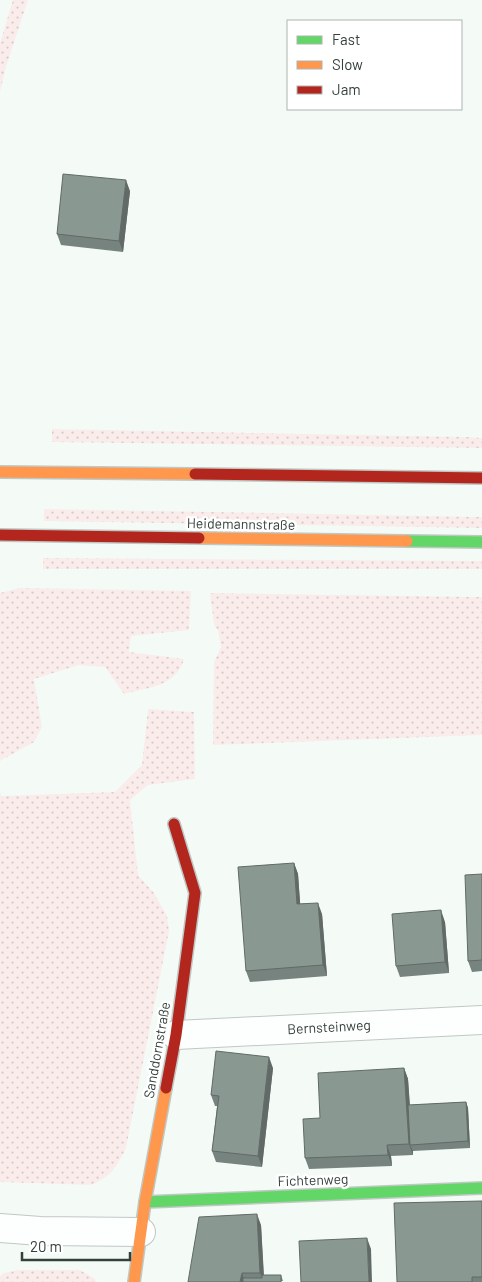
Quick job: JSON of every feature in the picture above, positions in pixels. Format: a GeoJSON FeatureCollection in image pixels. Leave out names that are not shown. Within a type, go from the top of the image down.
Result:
{"type":"FeatureCollection","features":[{"type":"Feature","properties":{"kind":"main road"},"geometry":{"type":"LineString","coordinates":[[0,472],[482,478]]}},
{"type":"Feature","properties":{"kind":"main road","name":"Heidemannstraße"},"geometry":{"type":"LineString","coordinates":[[0,535],[482,542]]}},
{"type":"Feature","properties":{"kind":"main road","name":"Sanddornstraße"},"geometry":{"type":"LineString","coordinates":[[134,1282],[144,1202],[176,1035],[196,893],[174,824]]}},
{"type":"Feature","properties":{"kind":"main road","name":"Fichtenweg"},"geometry":{"type":"LineString","coordinates":[[144,1202],[482,1188]]}},
{"type":"Feature","properties":{"kind":"street","name":"Bernsteinweg"},"geometry":{"type":"LineString","coordinates":[[176,1035],[482,1020]]}},
{"type":"Feature","properties":{"kind":"street"},"geometry":{"type":"LineString","coordinates":[[0,1228],[40,1231],[141,1232]]}},
{"type":"Feature","properties":{"kind":"shaded area"},"geometry":{"type":"Polygon","coordinates":[[[13,0],[28,0],[6,67],[0,92],[0,43],[13,0]]]}},
{"type":"Feature","properties":{"kind":"shaded area"},"geometry":{"type":"Polygon","coordinates":[[[52,429],[466,437],[482,438],[482,448],[52,442],[52,429]]]}},
{"type":"Feature","properties":{"kind":"shaded area"},"geometry":{"type":"Polygon","coordinates":[[[44,509],[482,517],[482,528],[44,521],[44,509]]]}},
{"type":"Feature","properties":{"kind":"shaded area"},"geometry":{"type":"Polygon","coordinates":[[[43,558],[482,561],[482,569],[43,569],[43,558]]]}},
{"type":"Feature","properties":{"kind":"shaded area"},"geometry":{"type":"Polygon","coordinates":[[[20,588],[191,591],[189,630],[131,636],[129,652],[184,659],[180,668],[168,681],[124,694],[105,667],[79,665],[34,679],[42,727],[34,742],[0,761],[0,593],[20,588]]]}},
{"type":"Feature","properties":{"kind":"shaded area"},"geometry":{"type":"Polygon","coordinates":[[[210,593],[482,597],[482,735],[213,745],[214,662],[221,647],[218,631],[214,624],[210,593]]]}},
{"type":"Feature","properties":{"kind":"shaded area"},"geometry":{"type":"Polygon","coordinates":[[[148,709],[194,712],[195,779],[148,785],[130,800],[138,875],[154,893],[167,916],[169,931],[126,1148],[112,1171],[103,1179],[90,1185],[0,1182],[0,790],[1,796],[115,792],[142,765],[148,709]]]}},
{"type":"Feature","properties":{"kind":"shaded area"},"geometry":{"type":"Polygon","coordinates":[[[18,1270],[80,1270],[94,1278],[97,1282],[0,1282],[0,1276],[4,1273],[18,1270]]]}},
{"type":"Feature","properties":{"kind":"building"},"geometry":{"type":"Polygon","coordinates":[[[63,174],[126,180],[119,241],[57,234],[63,174]]]}},
{"type":"Feature","properties":{"kind":"building"},"geometry":{"type":"Polygon","coordinates":[[[294,863],[297,904],[318,903],[323,965],[246,971],[238,867],[294,863]]]}},
{"type":"Feature","properties":{"kind":"building"},"geometry":{"type":"Polygon","coordinates":[[[482,874],[482,960],[468,961],[465,875],[482,874]]]}},
{"type":"Feature","properties":{"kind":"building"},"geometry":{"type":"Polygon","coordinates":[[[441,910],[445,962],[396,966],[392,914],[441,910]]]}},
{"type":"Feature","properties":{"kind":"building"},"geometry":{"type":"Polygon","coordinates":[[[216,1051],[269,1057],[258,1156],[212,1151],[219,1096],[211,1095],[216,1051]]]}},
{"type":"Feature","properties":{"kind":"building"},"geometry":{"type":"Polygon","coordinates":[[[404,1068],[409,1144],[387,1145],[388,1155],[305,1158],[303,1119],[320,1118],[318,1073],[404,1068]]]}},
{"type":"Feature","properties":{"kind":"building"},"geometry":{"type":"Polygon","coordinates":[[[466,1102],[468,1141],[410,1145],[408,1105],[466,1102]]]}},
{"type":"Feature","properties":{"kind":"building"},"geometry":{"type":"Polygon","coordinates":[[[482,1201],[482,1277],[472,1277],[472,1282],[397,1282],[394,1203],[482,1201]]]}},
{"type":"Feature","properties":{"kind":"building"},"geometry":{"type":"Polygon","coordinates":[[[257,1214],[260,1273],[242,1273],[240,1282],[188,1282],[199,1217],[257,1214]]]}},
{"type":"Feature","properties":{"kind":"building"},"geometry":{"type":"Polygon","coordinates":[[[367,1238],[369,1282],[301,1282],[299,1241],[367,1238]]]}},
{"type":"Feature","properties":{"kind":"building"},"geometry":{"type":"Polygon","coordinates":[[[262,1275],[281,1275],[281,1282],[243,1282],[243,1278],[262,1278],[262,1275]]]}},
{"type":"Feature","properties":{"kind":"traffic: fast"},"geometry":{"type":"LineString","coordinates":[[407,541],[482,542]]}},
{"type":"Feature","properties":{"kind":"traffic: fast"},"geometry":{"type":"LineString","coordinates":[[145,1202],[482,1188]]}},
{"type":"Feature","properties":{"kind":"traffic: slow"},"geometry":{"type":"LineString","coordinates":[[0,472],[195,474]]}},
{"type":"Feature","properties":{"kind":"traffic: slow"},"geometry":{"type":"LineString","coordinates":[[199,538],[407,541]]}},
{"type":"Feature","properties":{"kind":"traffic: slow"},"geometry":{"type":"LineString","coordinates":[[134,1282],[145,1202],[166,1088]]}},
{"type":"Feature","properties":{"kind":"traffic: jam"},"geometry":{"type":"LineString","coordinates":[[195,474],[482,478]]}},
{"type":"Feature","properties":{"kind":"traffic: jam"},"geometry":{"type":"LineString","coordinates":[[0,535],[199,538]]}},
{"type":"Feature","properties":{"kind":"traffic: jam"},"geometry":{"type":"LineString","coordinates":[[166,1088],[176,1035],[195,893],[174,824]]}}]}
